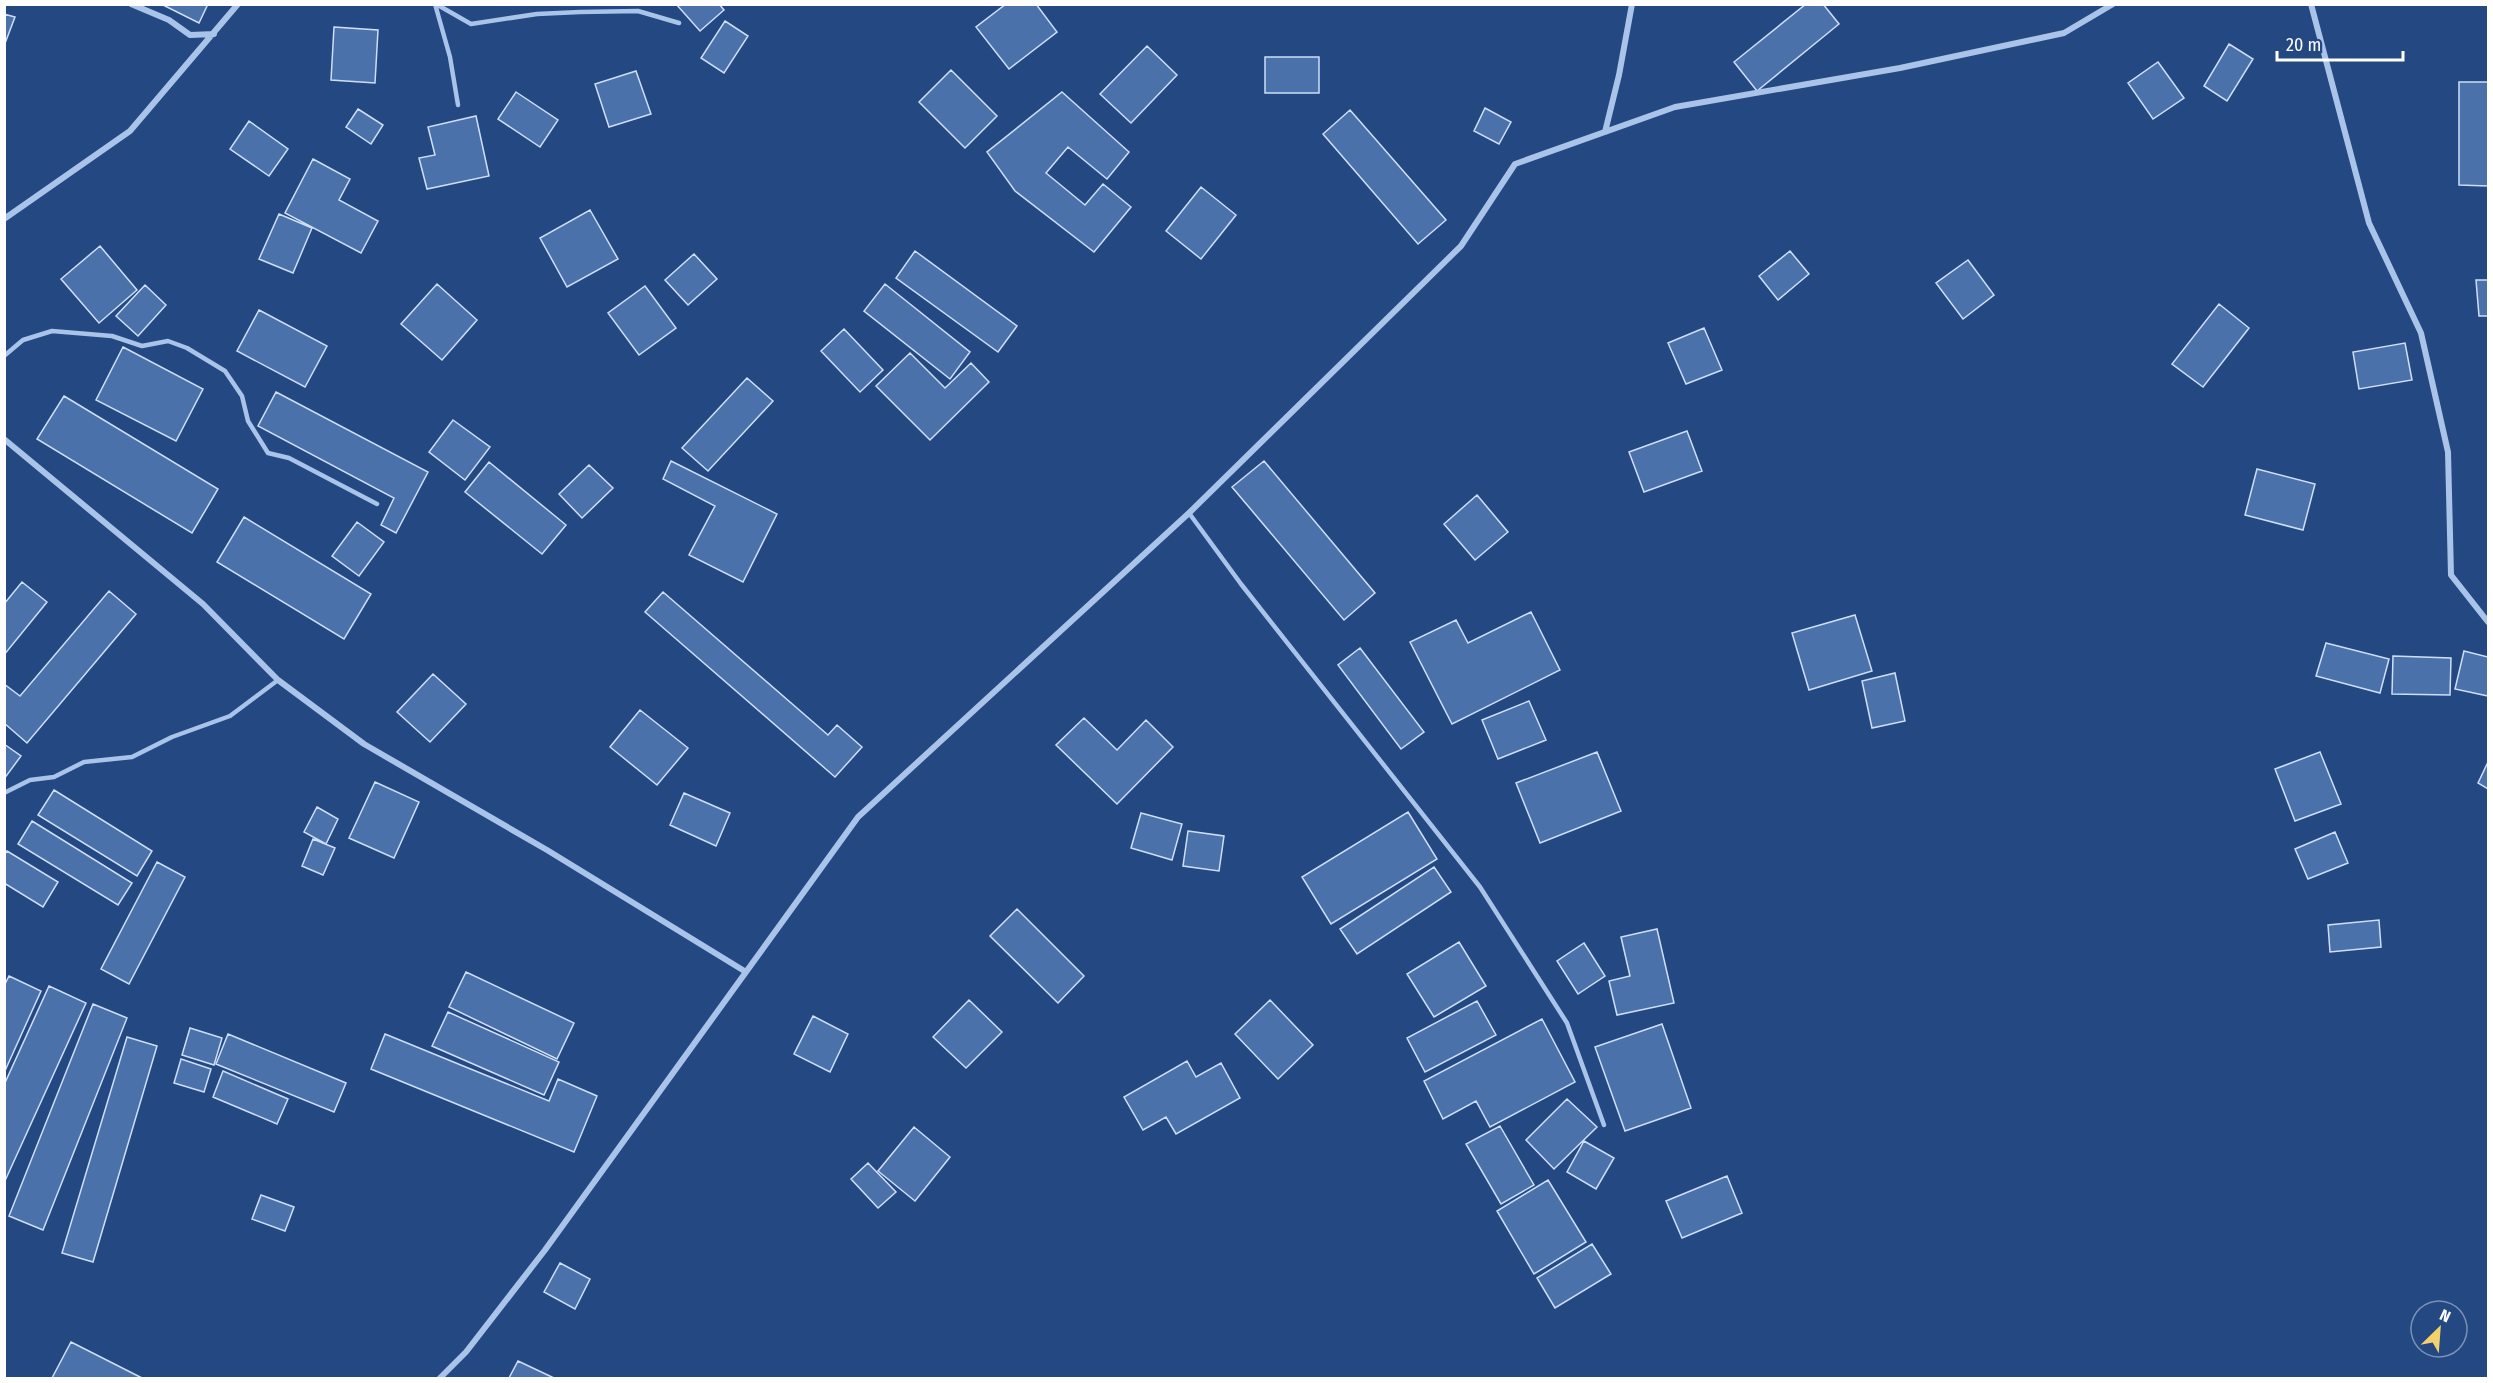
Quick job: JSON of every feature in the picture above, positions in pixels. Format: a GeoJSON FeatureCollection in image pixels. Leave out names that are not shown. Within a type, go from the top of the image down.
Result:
{"type":"FeatureCollection","features":[{"type":"Feature","properties":{"kind":"street"},"geometry":{"type":"LineString","coordinates":[[131,4],[169,20],[190,35],[214,34]]}},
{"type":"Feature","properties":{"kind":"street"},"geometry":{"type":"LineString","coordinates":[[4,219],[130,131],[238,4]]}},
{"type":"Feature","properties":{"kind":"street"},"geometry":{"type":"LineString","coordinates":[[1605,132],[1619,75],[1632,4]]}},
{"type":"Feature","properties":{"kind":"street"},"geometry":{"type":"LineString","coordinates":[[440,1378],[466,1352],[545,1250],[858,817],[1189,513],[1461,246],[1515,164],[1675,107],[1900,68],[2064,33],[2113,4]]}},
{"type":"Feature","properties":{"kind":"street"},"geometry":{"type":"LineString","coordinates":[[2311,4],[2369,223],[2421,333],[2448,452],[2451,575],[2488,622]]}},
{"type":"Feature","properties":{"kind":"street"},"geometry":{"type":"LineString","coordinates":[[4,439],[203,603],[278,680],[364,744],[547,850],[746,972]]}},
{"type":"Feature","properties":{"kind":"lane"},"geometry":{"type":"LineString","coordinates":[[435,4],[471,24],[537,14],[638,11],[679,23]]}},
{"type":"Feature","properties":{"kind":"lane"},"geometry":{"type":"LineString","coordinates":[[435,4],[450,57],[458,105]]}},
{"type":"Feature","properties":{"kind":"lane"},"geometry":{"type":"LineString","coordinates":[[4,356],[23,340],[52,332],[112,336],[142,346],[168,341],[187,348],[225,371],[242,396],[249,421],[268,453],[289,458],[377,504]]}},
{"type":"Feature","properties":{"kind":"lane"},"geometry":{"type":"LineString","coordinates":[[1189,513],[1241,584],[1480,887],[1567,1023],[1605,1125]]}},
{"type":"Feature","properties":{"kind":"lane"},"geometry":{"type":"LineString","coordinates":[[4,793],[30,780],[54,777],[84,762],[132,757],[172,737],[230,716],[278,680]]}},
{"type":"Feature","properties":{"kind":"building"},"geometry":{"type":"Polygon","coordinates":[[[161,4],[208,4],[199,23],[161,4]]]}},
{"type":"Feature","properties":{"kind":"building"},"geometry":{"type":"Polygon","coordinates":[[[676,4],[719,4],[724,10],[700,31],[676,4]]]}},
{"type":"Feature","properties":{"kind":"building"},"geometry":{"type":"Polygon","coordinates":[[[1006,4],[1036,4],[1057,32],[1009,69],[976,27],[1006,4]]]}},
{"type":"Feature","properties":{"kind":"building"},"geometry":{"type":"Polygon","coordinates":[[[1806,4],[1823,4],[1839,24],[1757,91],[1734,62],[1806,4]]]}},
{"type":"Feature","properties":{"kind":"building"},"geometry":{"type":"Polygon","coordinates":[[[4,14],[15,17],[4,46],[4,14]]]}},
{"type":"Feature","properties":{"kind":"building"},"geometry":{"type":"Polygon","coordinates":[[[725,21],[748,36],[724,73],[701,58],[725,21]]]}},
{"type":"Feature","properties":{"kind":"building"},"geometry":{"type":"Polygon","coordinates":[[[334,27],[378,30],[375,83],[331,80],[334,27]]]}},
{"type":"Feature","properties":{"kind":"building"},"geometry":{"type":"Polygon","coordinates":[[[2229,44],[2253,59],[2227,101],[2204,86],[2229,44]]]}},
{"type":"Feature","properties":{"kind":"building"},"geometry":{"type":"Polygon","coordinates":[[[1147,46],[1177,75],[1131,123],[1100,94],[1147,46]]]}},
{"type":"Feature","properties":{"kind":"building"},"geometry":{"type":"Polygon","coordinates":[[[1265,57],[1319,57],[1319,93],[1265,93],[1265,57]]]}},
{"type":"Feature","properties":{"kind":"building"},"geometry":{"type":"Polygon","coordinates":[[[2158,62],[2184,98],[2153,119],[2128,83],[2158,62]]]}},
{"type":"Feature","properties":{"kind":"building"},"geometry":{"type":"Polygon","coordinates":[[[951,70],[997,116],[965,148],[919,102],[951,70]]]}},
{"type":"Feature","properties":{"kind":"building"},"geometry":{"type":"Polygon","coordinates":[[[636,71],[651,114],[609,127],[595,84],[636,71]]]}},
{"type":"Feature","properties":{"kind":"building"},"geometry":{"type":"Polygon","coordinates":[[[2459,82],[2488,82],[2488,186],[2459,185],[2459,82]]]}},
{"type":"Feature","properties":{"kind":"building"},"geometry":{"type":"Polygon","coordinates":[[[516,92],[558,120],[540,147],[498,119],[516,92]]]}},
{"type":"Feature","properties":{"kind":"building"},"geometry":{"type":"Polygon","coordinates":[[[1062,92],[1129,152],[1107,179],[1068,147],[1046,173],[1085,205],[1103,184],[1131,207],[1094,252],[1015,191],[987,152],[1062,92]]]}},
{"type":"Feature","properties":{"kind":"building"},"geometry":{"type":"Polygon","coordinates":[[[1485,108],[1511,122],[1499,144],[1474,131],[1485,108]]]}},
{"type":"Feature","properties":{"kind":"building"},"geometry":{"type":"Polygon","coordinates":[[[358,109],[383,125],[371,144],[346,127],[358,109]]]}},
{"type":"Feature","properties":{"kind":"building"},"geometry":{"type":"Polygon","coordinates":[[[1350,110],[1446,220],[1418,244],[1323,134],[1350,110]]]}},
{"type":"Feature","properties":{"kind":"building"},"geometry":{"type":"Polygon","coordinates":[[[476,116],[489,176],[427,189],[419,158],[435,155],[428,127],[476,116]]]}},
{"type":"Feature","properties":{"kind":"building"},"geometry":{"type":"Polygon","coordinates":[[[249,121],[288,149],[269,176],[230,149],[249,121]]]}},
{"type":"Feature","properties":{"kind":"building"},"geometry":{"type":"Polygon","coordinates":[[[313,159],[350,179],[339,200],[378,221],[361,253],[285,213],[313,159]]]}},
{"type":"Feature","properties":{"kind":"building"},"geometry":{"type":"Polygon","coordinates":[[[1201,187],[1236,215],[1201,259],[1166,231],[1201,187]]]}},
{"type":"Feature","properties":{"kind":"building"},"geometry":{"type":"Polygon","coordinates":[[[590,210],[618,259],[567,287],[540,238],[590,210]]]}},
{"type":"Feature","properties":{"kind":"building"},"geometry":{"type":"Polygon","coordinates":[[[279,214],[312,228],[293,273],[259,259],[279,214]]]}},
{"type":"Feature","properties":{"kind":"building"},"geometry":{"type":"Polygon","coordinates":[[[100,246],[137,290],[99,323],[61,279],[100,246]]]}},
{"type":"Feature","properties":{"kind":"building"},"geometry":{"type":"Polygon","coordinates":[[[915,251],[1017,326],[998,352],[896,278],[915,251]]]}},
{"type":"Feature","properties":{"kind":"building"},"geometry":{"type":"Polygon","coordinates":[[[1790,251],[1809,274],[1778,300],[1759,276],[1790,251]]]}},
{"type":"Feature","properties":{"kind":"building"},"geometry":{"type":"Polygon","coordinates":[[[694,254],[717,279],[688,305],[665,280],[694,254]]]}},
{"type":"Feature","properties":{"kind":"building"},"geometry":{"type":"Polygon","coordinates":[[[1968,260],[1994,295],[1963,319],[1936,283],[1968,260]]]}},
{"type":"Feature","properties":{"kind":"building"},"geometry":{"type":"Polygon","coordinates":[[[2476,280],[2488,280],[2488,316],[2479,316],[2476,280]]]}},
{"type":"Feature","properties":{"kind":"building"},"geometry":{"type":"Polygon","coordinates":[[[437,284],[477,320],[442,360],[401,324],[437,284]]]}},
{"type":"Feature","properties":{"kind":"building"},"geometry":{"type":"Polygon","coordinates":[[[885,284],[970,352],[950,379],[864,311],[885,284]]]}},
{"type":"Feature","properties":{"kind":"building"},"geometry":{"type":"Polygon","coordinates":[[[145,285],[166,305],[138,336],[116,316],[145,285]]]}},
{"type":"Feature","properties":{"kind":"building"},"geometry":{"type":"Polygon","coordinates":[[[645,286],[676,328],[639,355],[608,313],[645,286]]]}},
{"type":"Feature","properties":{"kind":"building"},"geometry":{"type":"Polygon","coordinates":[[[2219,304],[2249,328],[2203,387],[2172,364],[2219,304]]]}},
{"type":"Feature","properties":{"kind":"building"},"geometry":{"type":"Polygon","coordinates":[[[259,310],[327,346],[305,387],[237,351],[259,310]]]}},
{"type":"Feature","properties":{"kind":"building"},"geometry":{"type":"Polygon","coordinates":[[[1704,328],[1722,370],[1686,384],[1668,343],[1704,328]]]}},
{"type":"Feature","properties":{"kind":"building"},"geometry":{"type":"Polygon","coordinates":[[[844,329],[883,370],[860,392],[821,351],[844,329]]]}},
{"type":"Feature","properties":{"kind":"building"},"geometry":{"type":"Polygon","coordinates":[[[2405,343],[2412,380],[2359,389],[2353,352],[2405,343]]]}},
{"type":"Feature","properties":{"kind":"building"},"geometry":{"type":"Polygon","coordinates":[[[123,347],[203,389],[176,441],[96,400],[123,347]]]}},
{"type":"Feature","properties":{"kind":"building"},"geometry":{"type":"Polygon","coordinates":[[[910,353],[945,388],[971,363],[989,382],[930,440],[876,386],[910,353]]]}},
{"type":"Feature","properties":{"kind":"building"},"geometry":{"type":"Polygon","coordinates":[[[747,378],[773,401],[708,471],[682,448],[747,378]]]}},
{"type":"Feature","properties":{"kind":"building"},"geometry":{"type":"Polygon","coordinates":[[[276,392],[428,472],[396,533],[381,525],[394,498],[258,426],[276,392]]]}},
{"type":"Feature","properties":{"kind":"building"},"geometry":{"type":"Polygon","coordinates":[[[64,396],[218,489],[192,533],[37,439],[64,396]]]}},
{"type":"Feature","properties":{"kind":"building"},"geometry":{"type":"Polygon","coordinates":[[[453,420],[490,447],[465,480],[429,452],[453,420]]]}},
{"type":"Feature","properties":{"kind":"building"},"geometry":{"type":"Polygon","coordinates":[[[1687,431],[1702,471],[1644,492],[1629,452],[1687,431]]]}},
{"type":"Feature","properties":{"kind":"building"},"geometry":{"type":"Polygon","coordinates":[[[671,461],[777,514],[743,582],[689,555],[715,506],[663,479],[671,461]]]}},
{"type":"Feature","properties":{"kind":"building"},"geometry":{"type":"Polygon","coordinates":[[[1264,461],[1375,593],[1344,620],[1232,487],[1264,461]]]}},
{"type":"Feature","properties":{"kind":"building"},"geometry":{"type":"Polygon","coordinates":[[[489,462],[566,525],[542,554],[465,492],[489,462]]]}},
{"type":"Feature","properties":{"kind":"building"},"geometry":{"type":"Polygon","coordinates":[[[589,465],[613,488],[582,518],[559,494],[589,465]]]}},
{"type":"Feature","properties":{"kind":"building"},"geometry":{"type":"Polygon","coordinates":[[[2257,469],[2315,484],[2303,530],[2245,515],[2257,469]]]}},
{"type":"Feature","properties":{"kind":"building"},"geometry":{"type":"Polygon","coordinates":[[[1477,495],[1508,532],[1475,560],[1444,524],[1477,495]]]}},
{"type":"Feature","properties":{"kind":"building"},"geometry":{"type":"Polygon","coordinates":[[[244,517],[371,594],[344,639],[217,562],[244,517]]]}},
{"type":"Feature","properties":{"kind":"building"},"geometry":{"type":"Polygon","coordinates":[[[357,522],[384,542],[359,576],[332,556],[357,522]]]}},
{"type":"Feature","properties":{"kind":"building"},"geometry":{"type":"Polygon","coordinates":[[[22,582],[47,602],[4,655],[4,604],[22,582]]]}},
{"type":"Feature","properties":{"kind":"building"},"geometry":{"type":"Polygon","coordinates":[[[109,591],[136,614],[27,743],[4,723],[4,684],[20,696],[109,591]]]}},
{"type":"Feature","properties":{"kind":"building"},"geometry":{"type":"Polygon","coordinates":[[[663,592],[828,735],[837,725],[862,747],[835,777],[645,612],[663,592]]]}},
{"type":"Feature","properties":{"kind":"building"},"geometry":{"type":"Polygon","coordinates":[[[1531,612],[1560,670],[1452,724],[1410,642],[1456,620],[1468,643],[1531,612]]]}},
{"type":"Feature","properties":{"kind":"building"},"geometry":{"type":"Polygon","coordinates":[[[1855,615],[1872,671],[1809,690],[1792,633],[1855,615]]]}},
{"type":"Feature","properties":{"kind":"building"},"geometry":{"type":"Polygon","coordinates":[[[2326,643],[2389,659],[2380,693],[2316,676],[2326,643]]]}},
{"type":"Feature","properties":{"kind":"building"},"geometry":{"type":"Polygon","coordinates":[[[1360,648],[1424,732],[1401,749],[1338,665],[1360,648]]]}},
{"type":"Feature","properties":{"kind":"building"},"geometry":{"type":"Polygon","coordinates":[[[2464,651],[2488,657],[2488,696],[2455,689],[2464,651]]]}},
{"type":"Feature","properties":{"kind":"building"},"geometry":{"type":"Polygon","coordinates":[[[2393,656],[2451,658],[2450,695],[2392,694],[2393,656]]]}},
{"type":"Feature","properties":{"kind":"building"},"geometry":{"type":"Polygon","coordinates":[[[1895,673],[1905,721],[1872,728],[1862,681],[1895,673]]]}},
{"type":"Feature","properties":{"kind":"building"},"geometry":{"type":"Polygon","coordinates":[[[433,674],[466,704],[430,742],[397,712],[433,674]]]}},
{"type":"Feature","properties":{"kind":"building"},"geometry":{"type":"Polygon","coordinates":[[[1529,701],[1546,740],[1498,759],[1482,720],[1529,701]]]}},
{"type":"Feature","properties":{"kind":"building"},"geometry":{"type":"Polygon","coordinates":[[[640,710],[688,748],[657,785],[610,747],[640,710]]]}},
{"type":"Feature","properties":{"kind":"building"},"geometry":{"type":"Polygon","coordinates":[[[1084,718],[1117,750],[1146,720],[1173,747],[1117,804],[1056,745],[1084,718]]]}},
{"type":"Feature","properties":{"kind":"building"},"geometry":{"type":"Polygon","coordinates":[[[4,744],[21,756],[4,779],[4,744]]]}},
{"type":"Feature","properties":{"kind":"building"},"geometry":{"type":"Polygon","coordinates":[[[1597,752],[1621,811],[1540,843],[1516,783],[1597,752]]]}},
{"type":"Feature","properties":{"kind":"building"},"geometry":{"type":"Polygon","coordinates":[[[2320,752],[2341,804],[2295,821],[2275,769],[2320,752]]]}},
{"type":"Feature","properties":{"kind":"building"},"geometry":{"type":"Polygon","coordinates":[[[2488,762],[2488,789],[2478,783],[2488,762]]]}},
{"type":"Feature","properties":{"kind":"building"},"geometry":{"type":"Polygon","coordinates":[[[375,782],[419,802],[394,858],[349,838],[375,782]]]}},
{"type":"Feature","properties":{"kind":"building"},"geometry":{"type":"Polygon","coordinates":[[[54,790],[152,851],[137,876],[38,815],[54,790]]]}},
{"type":"Feature","properties":{"kind":"building"},"geometry":{"type":"Polygon","coordinates":[[[684,793],[730,813],[716,846],[670,825],[684,793]]]}},
{"type":"Feature","properties":{"kind":"building"},"geometry":{"type":"Polygon","coordinates":[[[317,807],[338,819],[326,844],[304,832],[317,807]]]}},
{"type":"Feature","properties":{"kind":"building"},"geometry":{"type":"Polygon","coordinates":[[[1408,812],[1437,859],[1331,924],[1302,877],[1408,812]]]}},
{"type":"Feature","properties":{"kind":"building"},"geometry":{"type":"Polygon","coordinates":[[[1141,813],[1182,824],[1172,860],[1131,848],[1141,813]]]}},
{"type":"Feature","properties":{"kind":"building"},"geometry":{"type":"Polygon","coordinates":[[[32,821],[132,883],[118,905],[18,844],[32,821]]]}},
{"type":"Feature","properties":{"kind":"building"},"geometry":{"type":"Polygon","coordinates":[[[1188,831],[1224,836],[1219,871],[1183,866],[1188,831]]]}},
{"type":"Feature","properties":{"kind":"building"},"geometry":{"type":"Polygon","coordinates":[[[2335,832],[2348,863],[2308,879],[2295,849],[2335,832]]]}},
{"type":"Feature","properties":{"kind":"building"},"geometry":{"type":"Polygon","coordinates":[[[313,839],[335,848],[323,875],[302,866],[313,839]]]}},
{"type":"Feature","properties":{"kind":"building"},"geometry":{"type":"Polygon","coordinates":[[[7,851],[58,882],[43,907],[4,883],[4,855],[7,851]]]}},
{"type":"Feature","properties":{"kind":"building"},"geometry":{"type":"Polygon","coordinates":[[[157,862],[185,877],[129,984],[101,969],[157,862]]]}},
{"type":"Feature","properties":{"kind":"building"},"geometry":{"type":"Polygon","coordinates":[[[1434,867],[1451,892],[1357,954],[1340,929],[1434,867]]]}},
{"type":"Feature","properties":{"kind":"building"},"geometry":{"type":"Polygon","coordinates":[[[1017,909],[1084,976],[1058,1003],[990,936],[1017,909]]]}},
{"type":"Feature","properties":{"kind":"building"},"geometry":{"type":"Polygon","coordinates":[[[2379,920],[2381,947],[2330,952],[2328,925],[2379,920]]]}},
{"type":"Feature","properties":{"kind":"building"},"geometry":{"type":"Polygon","coordinates":[[[1657,929],[1674,1003],[1617,1015],[1609,981],[1630,976],[1621,937],[1657,929]]]}},
{"type":"Feature","properties":{"kind":"building"},"geometry":{"type":"Polygon","coordinates":[[[1459,942],[1486,986],[1434,1017],[1407,974],[1459,942]]]}},
{"type":"Feature","properties":{"kind":"building"},"geometry":{"type":"Polygon","coordinates":[[[1584,943],[1605,976],[1578,994],[1557,961],[1584,943]]]}},
{"type":"Feature","properties":{"kind":"building"},"geometry":{"type":"Polygon","coordinates":[[[466,972],[574,1023],[557,1059],[449,1007],[466,972]]]}},
{"type":"Feature","properties":{"kind":"building"},"geometry":{"type":"Polygon","coordinates":[[[9,976],[41,991],[4,1073],[4,986],[9,976]]]}},
{"type":"Feature","properties":{"kind":"building"},"geometry":{"type":"Polygon","coordinates":[[[49,986],[86,1003],[4,1183],[4,1085],[49,986]]]}},
{"type":"Feature","properties":{"kind":"building"},"geometry":{"type":"Polygon","coordinates":[[[969,1000],[1002,1032],[966,1068],[933,1037],[969,1000]]]}},
{"type":"Feature","properties":{"kind":"building"},"geometry":{"type":"Polygon","coordinates":[[[1270,1000],[1313,1045],[1278,1079],[1235,1034],[1270,1000]]]}},
{"type":"Feature","properties":{"kind":"building"},"geometry":{"type":"Polygon","coordinates":[[[1477,1001],[1496,1035],[1425,1072],[1407,1038],[1477,1001]]]}},
{"type":"Feature","properties":{"kind":"building"},"geometry":{"type":"Polygon","coordinates":[[[93,1004],[127,1018],[43,1230],[9,1216],[93,1004]]]}},
{"type":"Feature","properties":{"kind":"building"},"geometry":{"type":"Polygon","coordinates":[[[448,1012],[559,1062],[544,1095],[432,1046],[448,1012]]]}},
{"type":"Feature","properties":{"kind":"building"},"geometry":{"type":"Polygon","coordinates":[[[813,1016],[848,1034],[830,1072],[794,1054],[813,1016]]]}},
{"type":"Feature","properties":{"kind":"building"},"geometry":{"type":"Polygon","coordinates":[[[1542,1019],[1575,1082],[1490,1127],[1476,1101],[1443,1119],[1424,1081],[1542,1019]]]}},
{"type":"Feature","properties":{"kind":"building"},"geometry":{"type":"Polygon","coordinates":[[[1662,1024],[1691,1108],[1625,1131],[1595,1047],[1662,1024]]]}},
{"type":"Feature","properties":{"kind":"building"},"geometry":{"type":"Polygon","coordinates":[[[190,1028],[222,1038],[214,1065],[182,1055],[190,1028]]]}},
{"type":"Feature","properties":{"kind":"building"},"geometry":{"type":"Polygon","coordinates":[[[228,1034],[346,1083],[334,1112],[216,1064],[228,1034]]]}},
{"type":"Feature","properties":{"kind":"building"},"geometry":{"type":"Polygon","coordinates":[[[385,1034],[549,1101],[558,1079],[597,1096],[574,1152],[371,1069],[385,1034]]]}},
{"type":"Feature","properties":{"kind":"building"},"geometry":{"type":"Polygon","coordinates":[[[127,1037],[157,1046],[93,1262],[62,1253],[127,1037]]]}},
{"type":"Feature","properties":{"kind":"building"},"geometry":{"type":"Polygon","coordinates":[[[181,1059],[211,1069],[204,1092],[174,1083],[181,1059]]]}},
{"type":"Feature","properties":{"kind":"building"},"geometry":{"type":"Polygon","coordinates":[[[1187,1061],[1196,1077],[1221,1063],[1240,1098],[1176,1134],[1166,1117],[1143,1130],[1124,1097],[1187,1061]]]}},
{"type":"Feature","properties":{"kind":"building"},"geometry":{"type":"Polygon","coordinates":[[[223,1071],[288,1099],[277,1124],[213,1097],[223,1071]]]}},
{"type":"Feature","properties":{"kind":"building"},"geometry":{"type":"Polygon","coordinates":[[[1567,1099],[1597,1127],[1554,1169],[1526,1140],[1567,1099]]]}},
{"type":"Feature","properties":{"kind":"building"},"geometry":{"type":"Polygon","coordinates":[[[1500,1126],[1534,1185],[1501,1204],[1466,1144],[1500,1126]]]}},
{"type":"Feature","properties":{"kind":"building"},"geometry":{"type":"Polygon","coordinates":[[[914,1127],[950,1157],[915,1201],[878,1171],[914,1127]]]}},
{"type":"Feature","properties":{"kind":"building"},"geometry":{"type":"Polygon","coordinates":[[[1584,1141],[1614,1158],[1596,1189],[1567,1172],[1584,1141]]]}},
{"type":"Feature","properties":{"kind":"building"},"geometry":{"type":"Polygon","coordinates":[[[868,1163],[896,1192],[878,1208],[851,1179],[868,1163]]]}},
{"type":"Feature","properties":{"kind":"building"},"geometry":{"type":"Polygon","coordinates":[[[1727,1176],[1742,1213],[1682,1238],[1666,1201],[1727,1176]]]}},
{"type":"Feature","properties":{"kind":"building"},"geometry":{"type":"Polygon","coordinates":[[[1548,1180],[1586,1242],[1534,1274],[1497,1211],[1548,1180]]]}},
{"type":"Feature","properties":{"kind":"building"},"geometry":{"type":"Polygon","coordinates":[[[261,1195],[294,1207],[285,1231],[252,1219],[261,1195]]]}},
{"type":"Feature","properties":{"kind":"building"},"geometry":{"type":"Polygon","coordinates":[[[1592,1244],[1611,1274],[1555,1308],[1537,1278],[1592,1244]]]}},
{"type":"Feature","properties":{"kind":"building"},"geometry":{"type":"Polygon","coordinates":[[[560,1263],[590,1279],[575,1309],[544,1292],[560,1263]]]}},
{"type":"Feature","properties":{"kind":"building"},"geometry":{"type":"Polygon","coordinates":[[[71,1342],[142,1378],[52,1378],[71,1342]]]}},
{"type":"Feature","properties":{"kind":"building"},"geometry":{"type":"Polygon","coordinates":[[[518,1361],[554,1378],[509,1378],[518,1361]]]}}]}
